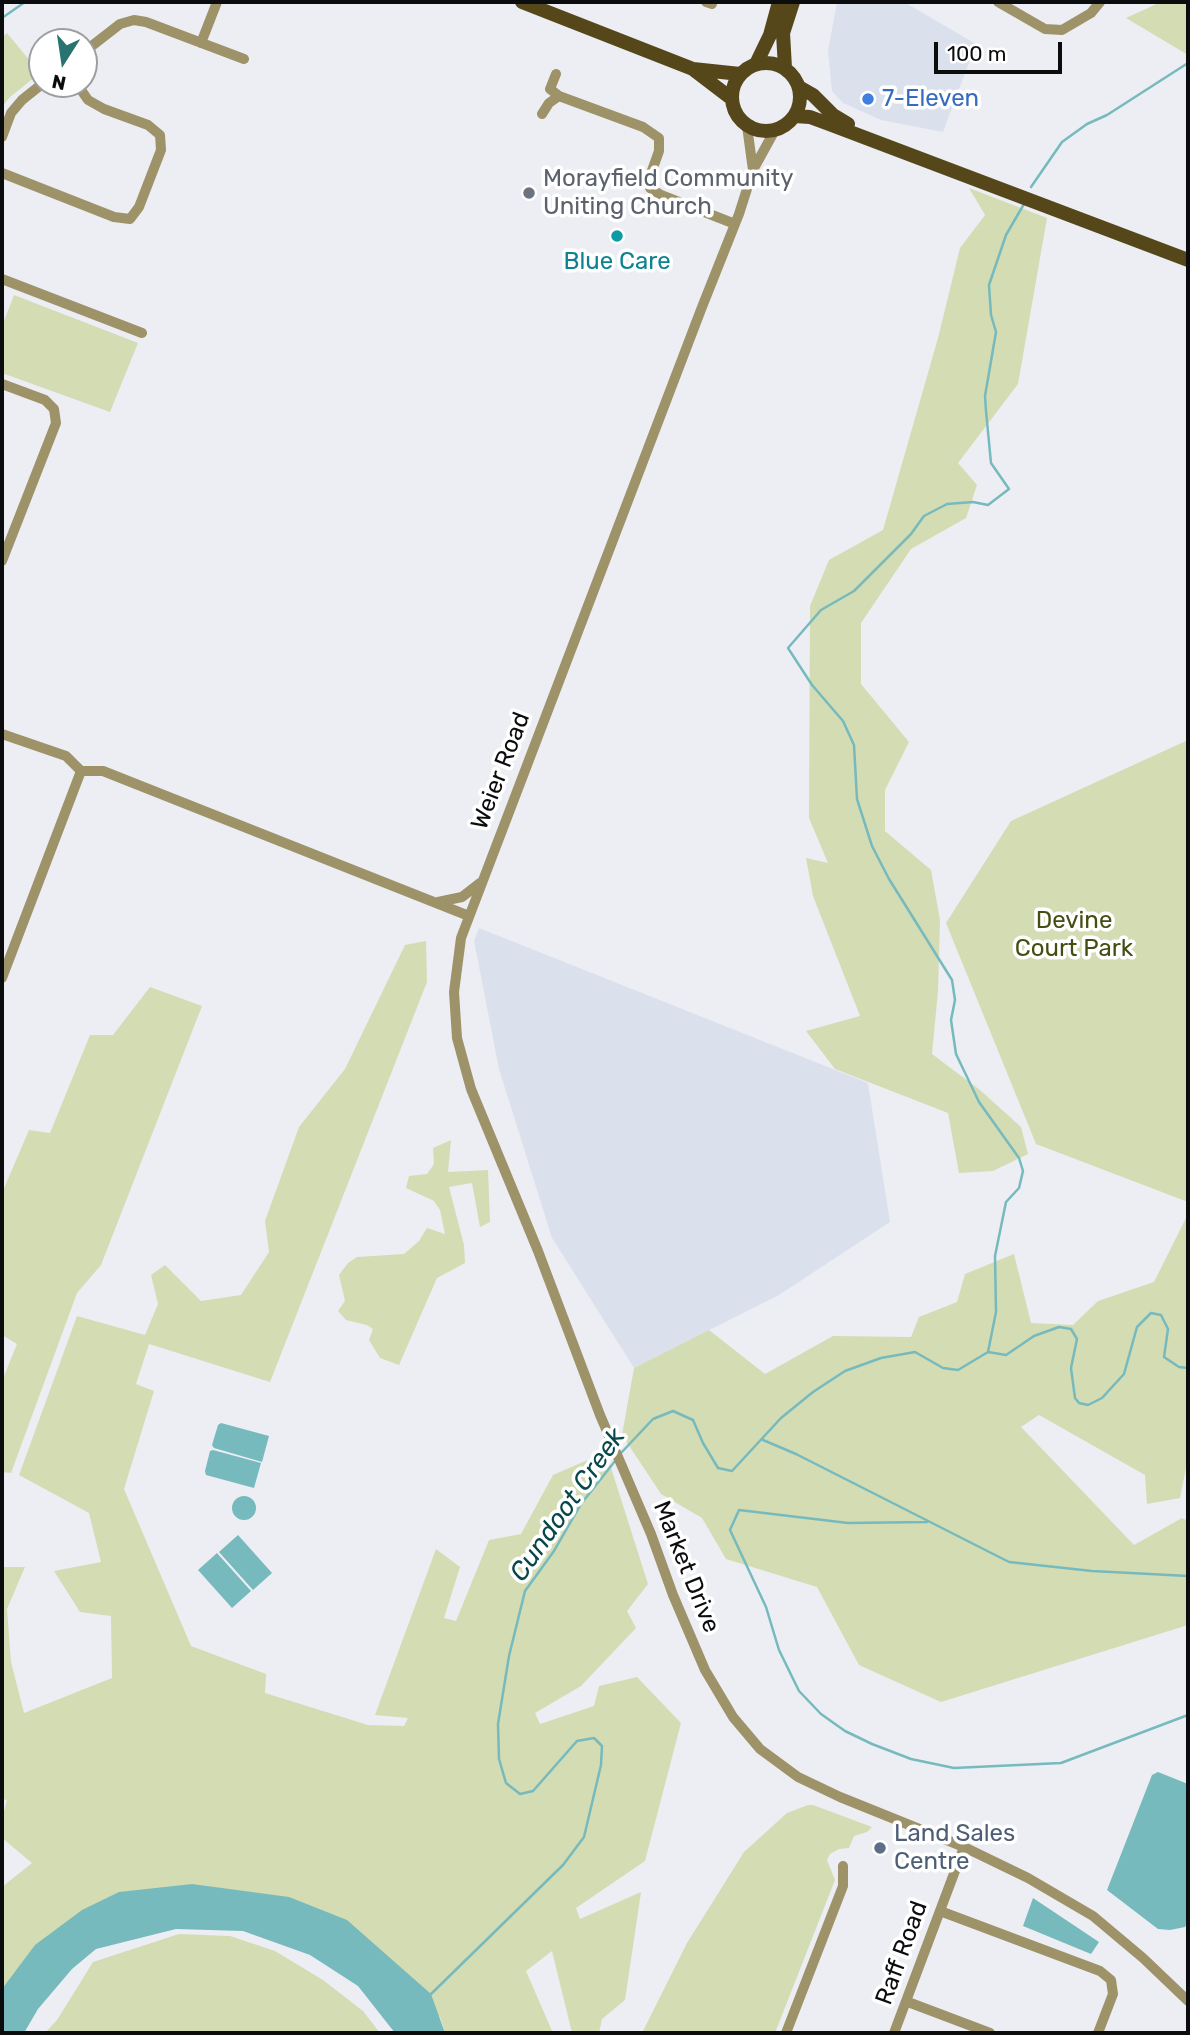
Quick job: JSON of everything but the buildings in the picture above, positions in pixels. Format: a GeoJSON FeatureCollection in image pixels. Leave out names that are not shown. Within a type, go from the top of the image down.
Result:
{"type":"FeatureCollection","features":[{"type":"Feature","properties":{"kind":"main road"},"geometry":{"type":"LineString","coordinates":[[522,2],[693,69],[740,74]]}},
{"type":"Feature","properties":{"kind":"main road"},"geometry":{"type":"LineString","coordinates":[[756,64],[770,35],[779,2]]}},
{"type":"Feature","properties":{"kind":"main road"},"geometry":{"type":"LineString","coordinates":[[785,68],[783,33],[793,2]]}},
{"type":"Feature","properties":{"kind":"main road"},"geometry":{"type":"LineString","coordinates":[[766,62],[785,68],[794,76],[799,87],[801,97],[794,117],[775,130],[766,131],[747,125],[739,118],[732,99],[735,82],[740,74],[756,64],[766,62]]}},
{"type":"Feature","properties":{"kind":"main road"},"geometry":{"type":"LineString","coordinates":[[693,69],[732,99]]}},
{"type":"Feature","properties":{"kind":"main road"},"geometry":{"type":"LineString","coordinates":[[799,87],[813,94],[833,115],[844,122],[965,173],[1188,260]]}},
{"type":"Feature","properties":{"kind":"main road"},"geometry":{"type":"LineString","coordinates":[[794,117],[811,117],[949,170],[965,173]]}},
{"type":"Feature","properties":{"kind":"street"},"geometry":{"type":"LineString","coordinates":[[201,43],[217,2]]}},
{"type":"Feature","properties":{"kind":"street"},"geometry":{"type":"LineString","coordinates":[[998,2],[1045,29],[1062,30],[1091,13],[1100,2]]}},
{"type":"Feature","properties":{"kind":"street"},"geometry":{"type":"LineString","coordinates":[[98,41],[120,24],[134,20],[146,22],[244,60]]}},
{"type":"Feature","properties":{"kind":"street"},"geometry":{"type":"LineString","coordinates":[[556,74],[550,89],[559,96],[643,127],[659,138],[659,151],[649,179],[650,188],[661,195],[736,224]]}},
{"type":"Feature","properties":{"kind":"street"},"geometry":{"type":"LineString","coordinates":[[2,138],[11,113],[28,95]]}},
{"type":"Feature","properties":{"kind":"street"},"geometry":{"type":"LineString","coordinates":[[542,114],[549,103],[559,96]]}},
{"type":"Feature","properties":{"kind":"street"},"geometry":{"type":"LineString","coordinates":[[2,173],[114,217],[130,219],[139,207],[161,150],[160,135],[148,125],[104,109],[87,98]]}},
{"type":"Feature","properties":{"kind":"street","name":"Weier Road"},"geometry":{"type":"LineString","coordinates":[[747,125],[753,170]]}},
{"type":"Feature","properties":{"kind":"street","name":"Weier Road"},"geometry":{"type":"LineString","coordinates":[[469,916],[736,224],[753,170],[775,130]]}},
{"type":"Feature","properties":{"kind":"street"},"geometry":{"type":"LineString","coordinates":[[2,279],[142,333]]}},
{"type":"Feature","properties":{"kind":"street"},"geometry":{"type":"LineString","coordinates":[[2,384],[45,400],[54,410],[56,424],[2,561]]}},
{"type":"Feature","properties":{"kind":"street"},"geometry":{"type":"LineString","coordinates":[[2,734],[66,756],[81,771],[103,771],[469,916]]}},
{"type":"Feature","properties":{"kind":"street"},"geometry":{"type":"LineString","coordinates":[[2,978],[81,771]]}},
{"type":"Feature","properties":{"kind":"street"},"geometry":{"type":"LineString","coordinates":[[436,902],[462,897],[482,882]]}},
{"type":"Feature","properties":{"kind":"street","name":"Market Drive"},"geometry":{"type":"LineString","coordinates":[[469,916],[461,937],[454,992],[457,1038],[471,1089],[600,1415],[651,1534],[673,1595],[705,1670],[733,1717],[760,1749],[798,1777],[964,1847],[1028,1878],[1093,1916],[1188,2001]]}},
{"type":"Feature","properties":{"kind":"street","name":"Raff Road"},"geometry":{"type":"LineString","coordinates":[[894,2033],[908,2002],[964,1847]]}},
{"type":"Feature","properties":{"kind":"street"},"geometry":{"type":"LineString","coordinates":[[786,2033],[843,1886],[843,1866]]}},
{"type":"Feature","properties":{"kind":"street"},"geometry":{"type":"LineString","coordinates":[[940,1911],[1100,1971],[1111,1980],[1113,1994],[1098,2033]]}},
{"type":"Feature","properties":{"kind":"street"},"geometry":{"type":"LineString","coordinates":[[908,2002],[990,2033]]}},
{"type":"Feature","properties":{"kind":"shaded area"},"geometry":{"type":"Polygon","coordinates":[[[837,2],[904,2],[976,44],[943,132],[881,120],[843,103],[832,91],[828,51],[837,2]]]}},
{"type":"Feature","properties":{"kind":"shaded area"},"geometry":{"type":"Polygon","coordinates":[[[479,928],[868,1083],[890,1222],[779,1295],[634,1368],[552,1238],[499,1069],[474,941],[479,928]]]}},
{"type":"Feature","properties":{"kind":"green space"},"geometry":{"type":"Polygon","coordinates":[[[1161,2],[1188,2],[1188,55],[1126,18],[1161,2]]]}},
{"type":"Feature","properties":{"kind":"green space"},"geometry":{"type":"Polygon","coordinates":[[[7,33],[28,58],[28,83],[2,107],[2,37],[7,33]]]}},
{"type":"Feature","properties":{"kind":"green space"},"geometry":{"type":"Polygon","coordinates":[[[969,188],[1047,218],[1018,384],[958,463],[977,485],[966,518],[911,549],[861,623],[861,684],[909,742],[885,790],[885,831],[931,870],[940,920],[938,991],[932,1054],[980,1090],[1021,1127],[1028,1154],[993,1171],[959,1173],[948,1113],[835,1069],[806,1031],[860,1016],[813,896],[806,858],[828,863],[809,818],[810,606],[829,560],[883,530],[938,338],[960,248],[985,215],[969,188]]]}},
{"type":"Feature","properties":{"kind":"green space"},"geometry":{"type":"Polygon","coordinates":[[[14,295],[138,343],[110,412],[2,373],[2,326],[14,295]]]}},
{"type":"Feature","properties":{"kind":"green space","name":"Devine Court Park"},"geometry":{"type":"Polygon","coordinates":[[[1188,740],[1188,1202],[1036,1144],[946,923],[1011,821],[1188,740]]]}},
{"type":"Feature","properties":{"kind":"green space"},"geometry":{"type":"Polygon","coordinates":[[[426,941],[427,982],[270,1382],[149,1344],[136,1384],[154,1391],[124,1489],[191,1646],[266,1674],[265,1693],[368,1725],[404,1726],[408,1718],[375,1715],[436,1549],[460,1567],[444,1618],[456,1621],[489,1540],[521,1534],[553,1475],[606,1452],[648,1584],[627,1611],[636,1628],[581,1686],[535,1713],[540,1724],[594,1706],[599,1686],[637,1677],[681,1723],[645,1861],[576,1908],[580,1919],[641,1892],[625,2000],[602,2019],[599,2033],[572,2033],[552,1951],[526,1971],[553,2033],[445,2033],[440,2017],[192,1884],[2,1989],[2,1887],[32,1863],[2,1838],[2,1819],[7,1800],[2,1799],[2,1567],[25,1567],[7,1609],[11,1662],[24,1713],[112,1678],[111,1616],[80,1612],[54,1571],[101,1562],[89,1513],[19,1475],[77,1316],[145,1335],[158,1304],[151,1275],[165,1265],[201,1301],[241,1295],[269,1252],[265,1221],[299,1127],[345,1069],[405,945],[426,941]]]}},
{"type":"Feature","properties":{"kind":"green space"},"geometry":{"type":"Polygon","coordinates":[[[150,987],[202,1006],[101,1265],[77,1293],[11,1473],[2,1472],[2,1381],[17,1344],[2,1335],[2,1193],[29,1130],[50,1133],[90,1035],[113,1035],[150,987]]]}},
{"type":"Feature","properties":{"kind":"green space"},"geometry":{"type":"Polygon","coordinates":[[[451,1140],[448,1172],[488,1170],[490,1222],[480,1227],[472,1183],[449,1187],[464,1245],[465,1263],[437,1278],[399,1365],[380,1358],[369,1340],[373,1329],[346,1320],[338,1311],[345,1301],[339,1275],[348,1263],[357,1257],[404,1254],[419,1241],[427,1228],[445,1234],[440,1210],[434,1201],[406,1188],[409,1176],[427,1174],[434,1164],[433,1148],[451,1140]]]}},
{"type":"Feature","properties":{"kind":"green space"},"geometry":{"type":"Polygon","coordinates":[[[1188,1214],[1188,1467],[1180,1498],[1147,1504],[1145,1475],[1039,1415],[1021,1427],[1134,1545],[1182,1518],[1188,1521],[1188,1625],[941,1702],[859,1665],[817,1587],[726,1559],[702,1518],[661,1494],[622,1435],[634,1368],[709,1330],[765,1374],[833,1336],[911,1337],[919,1317],[957,1302],[965,1274],[1014,1254],[1031,1323],[1073,1325],[1098,1301],[1154,1282],[1188,1214]]]}},
{"type":"Feature","properties":{"kind":"green space"},"geometry":{"type":"Polygon","coordinates":[[[808,1805],[872,1827],[867,1832],[854,1836],[849,1848],[839,1849],[830,1854],[827,1860],[835,1880],[775,2033],[642,2033],[687,1943],[744,1852],[787,1813],[808,1805]]]}},
{"type":"Feature","properties":{"kind":"green space"},"geometry":{"type":"Polygon","coordinates":[[[179,1934],[230,1936],[275,1951],[323,1980],[363,2011],[380,2033],[45,2033],[57,2020],[93,1962],[179,1934]]]}},
{"type":"Feature","properties":{"kind":"water"},"geometry":{"type":"Polygon","coordinates":[[[221,1423],[269,1436],[262,1462],[214,1448],[212,1445],[221,1423]]]}},
{"type":"Feature","properties":{"kind":"water"},"geometry":{"type":"Polygon","coordinates":[[[210,1451],[261,1463],[254,1488],[206,1475],[210,1451]]]}},
{"type":"Feature","properties":{"kind":"water"},"geometry":{"type":"Polygon","coordinates":[[[244,1496],[253,1499],[256,1508],[253,1517],[244,1520],[235,1517],[232,1508],[235,1499],[244,1496]]]}},
{"type":"Feature","properties":{"kind":"water"},"geometry":{"type":"Polygon","coordinates":[[[238,1535],[272,1573],[253,1590],[219,1552],[238,1535]]]}},
{"type":"Feature","properties":{"kind":"water"},"geometry":{"type":"Polygon","coordinates":[[[217,1553],[251,1591],[232,1608],[198,1570],[217,1553]]]}},
{"type":"Feature","properties":{"kind":"water"},"geometry":{"type":"Polygon","coordinates":[[[1158,1772],[1188,1784],[1188,1922],[1185,1927],[1170,1930],[1158,1929],[1107,1890],[1152,1775],[1158,1772]]]}},
{"type":"Feature","properties":{"kind":"water"},"geometry":{"type":"Polygon","coordinates":[[[192,1884],[289,1897],[347,1920],[431,1994],[445,2033],[395,2033],[358,1986],[310,1955],[243,1931],[176,1929],[96,1949],[72,1969],[38,2009],[24,2033],[2,2033],[2,1989],[35,1945],[82,1910],[119,1892],[192,1884]]]}},
{"type":"Feature","properties":{"kind":"water"},"geometry":{"type":"Polygon","coordinates":[[[1033,1898],[1099,1942],[1091,1954],[1023,1926],[1033,1898]]]}},
{"type":"Feature","properties":{"kind":"waterway"},"geometry":{"type":"LineString","coordinates":[[2,18],[25,2]]}},
{"type":"Feature","properties":{"kind":"waterway","name":"Cundoot Creek"},"geometry":{"type":"LineString","coordinates":[[1031,187],[1062,142],[1188,63]]}},
{"type":"Feature","properties":{"kind":"waterway","name":"Cundoot Creek"},"geometry":{"type":"LineString","coordinates":[[621,1453],[653,1419],[673,1411],[693,1420],[718,1468],[732,1471],[781,1418],[845,1371],[881,1358],[915,1352],[943,1368],[958,1370],[988,1352],[996,1312],[995,1256],[1006,1202],[1019,1188],[1023,1171],[1019,1158],[979,1102],[956,1054],[951,1020],[955,1000],[952,980],[889,879],[872,846],[857,799],[854,745],[843,721],[812,685],[788,648],[821,610],[854,591],[911,534],[924,516],[947,504],[973,502],[988,505],[1009,489],[991,463],[985,396],[996,332],[991,315],[989,285],[1006,235],[1024,204]]}},
{"type":"Feature","properties":{"kind":"waterway"},"geometry":{"type":"LineString","coordinates":[[988,1352],[1006,1355],[1034,1336],[1059,1327],[1071,1329],[1077,1339],[1071,1368],[1075,1398],[1079,1403],[1088,1405],[1102,1398],[1124,1374],[1137,1327],[1151,1313],[1161,1315],[1168,1329],[1164,1357],[1179,1367],[1188,1368]]}},
{"type":"Feature","properties":{"kind":"waterway"},"geometry":{"type":"LineString","coordinates":[[763,1440],[796,1454],[1009,1562],[1092,1571],[1188,1576]]}},
{"type":"Feature","properties":{"kind":"waterway","name":"Cundoot Creek"},"geometry":{"type":"LineString","coordinates":[[430,1995],[563,1865],[584,1837],[601,1765],[602,1746],[594,1738],[577,1741],[533,1791],[520,1794],[506,1783],[499,1759],[498,1724],[509,1656],[525,1591],[554,1551],[581,1504],[615,1461]]}},
{"type":"Feature","properties":{"kind":"waterway"},"geometry":{"type":"LineString","coordinates":[[927,1522],[848,1523],[739,1510],[730,1530],[766,1607],[779,1650],[799,1691],[821,1714],[845,1731],[872,1744],[911,1759],[954,1768],[1061,1763],[1188,1715]]}},
{"type":"Feature","properties":{"kind":"place","name":"7-Eleven"},"geometry":{"type":"Point","coordinates":[868,99]}},
{"type":"Feature","properties":{"kind":"place","name":"Morayfield Community Uniting Church"},"geometry":{"type":"Point","coordinates":[529,193]}},
{"type":"Feature","properties":{"kind":"place","name":"Blue Care"},"geometry":{"type":"Point","coordinates":[617,236]}},
{"type":"Feature","properties":{"kind":"place","name":"Land Sales Centre"},"geometry":{"type":"Point","coordinates":[880,1848]}}]}
